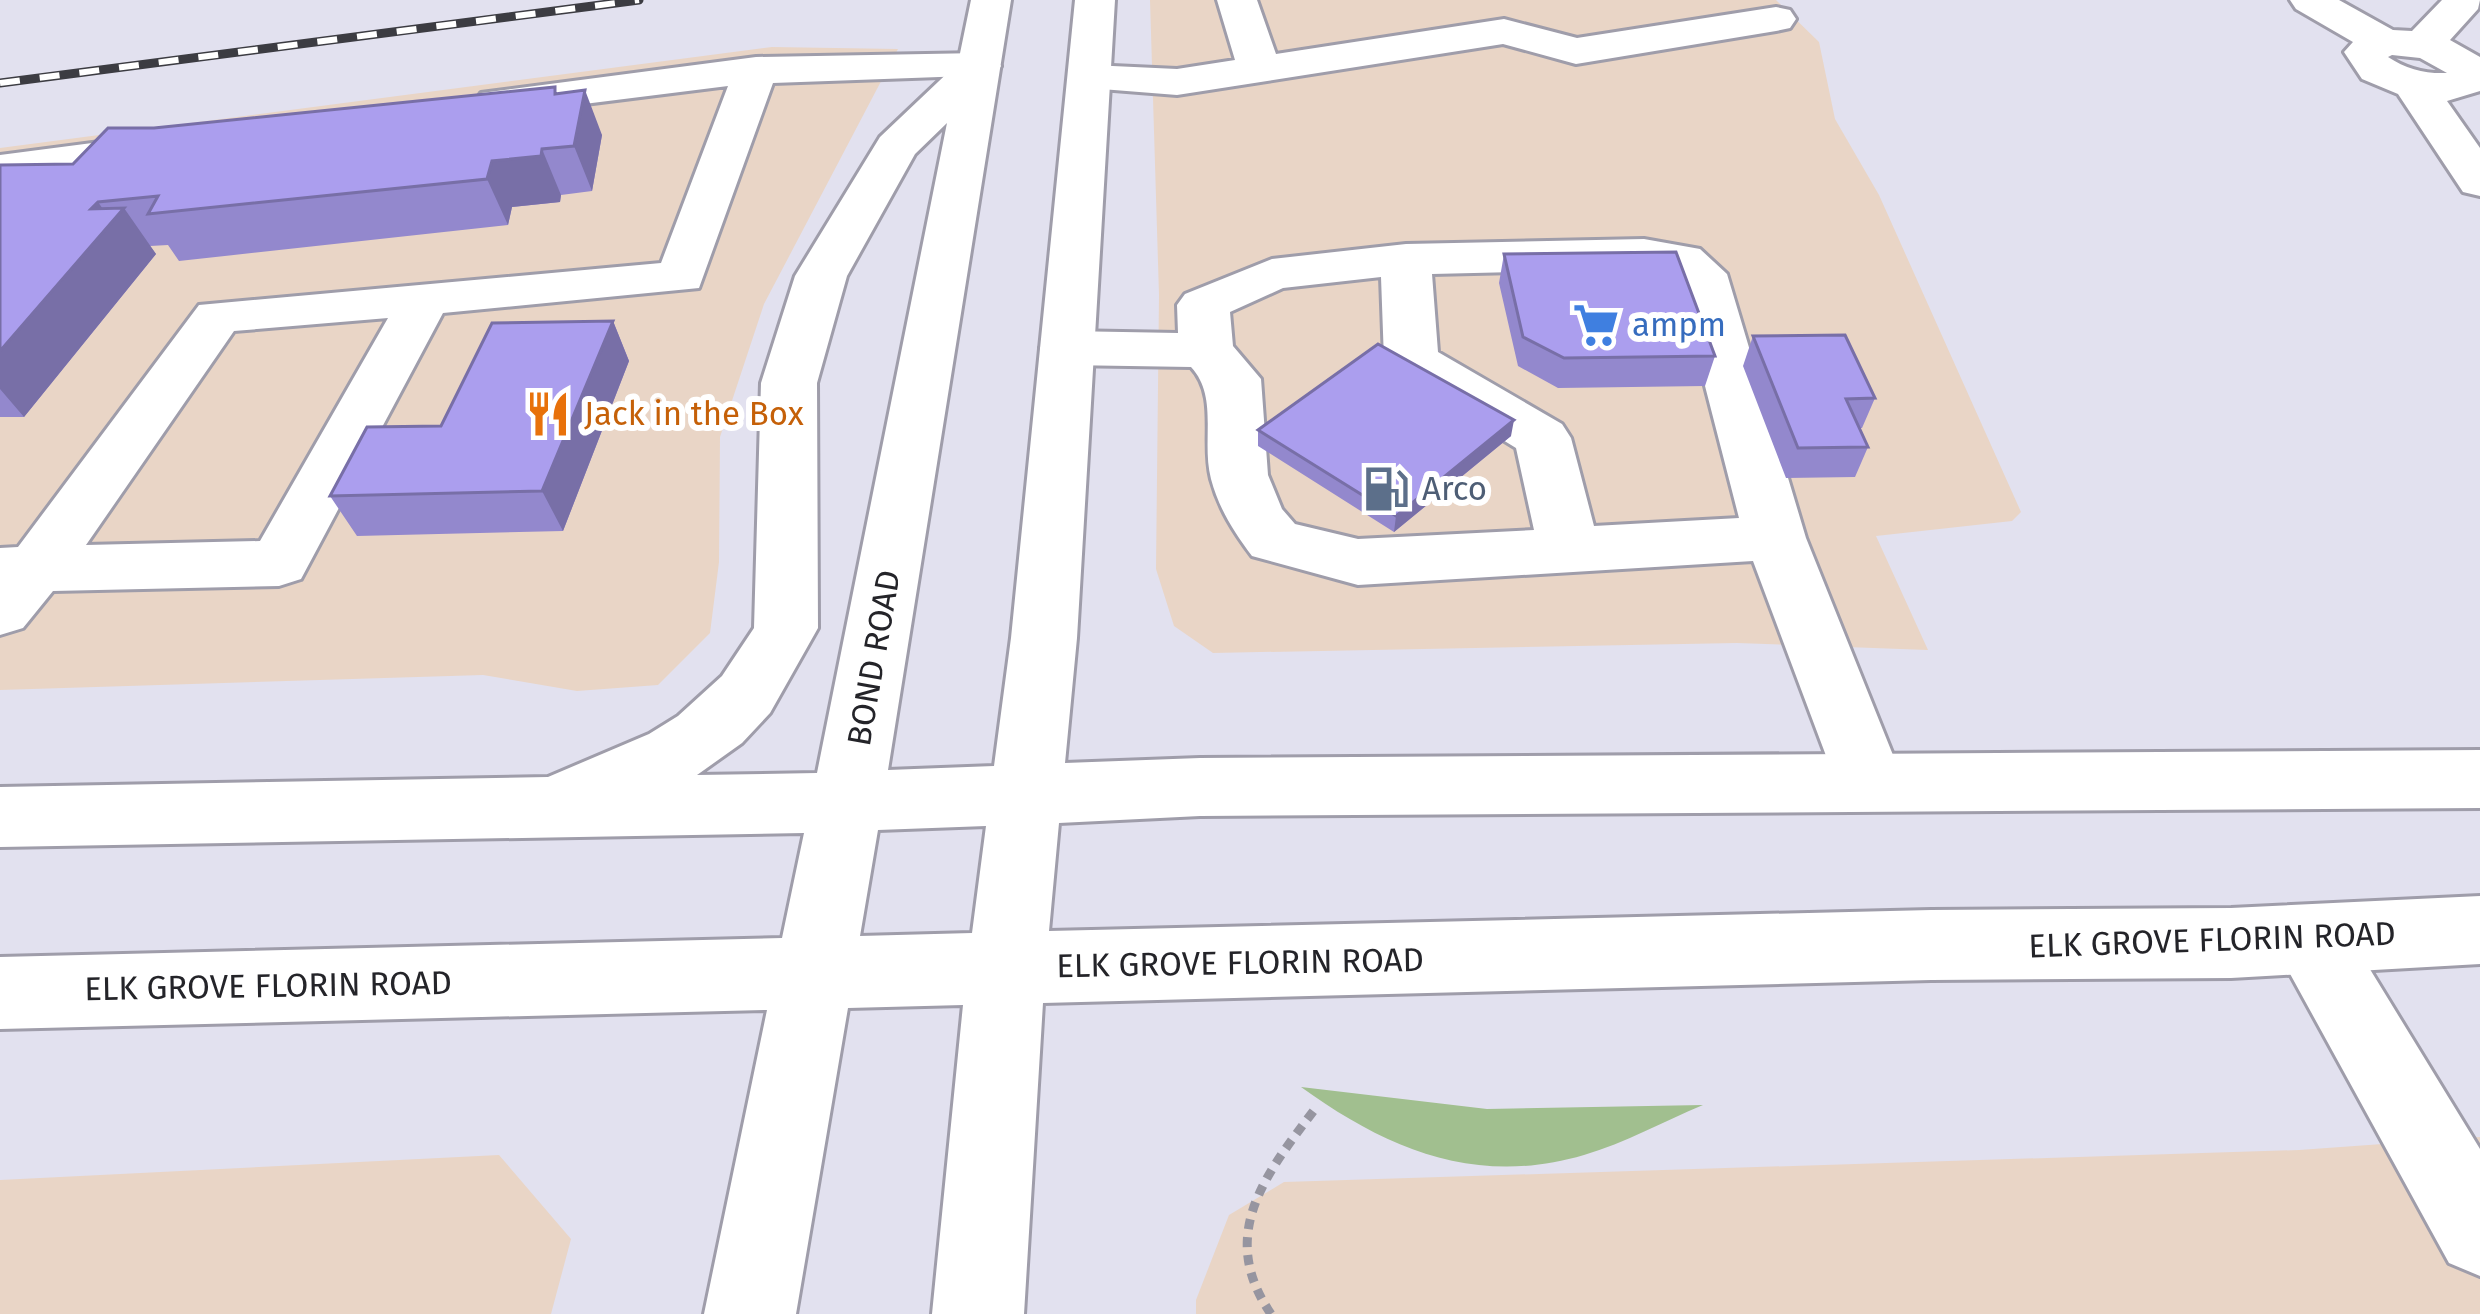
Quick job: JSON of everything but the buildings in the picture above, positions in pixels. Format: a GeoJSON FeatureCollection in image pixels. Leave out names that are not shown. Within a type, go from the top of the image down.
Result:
{"type":"FeatureCollection","features":[{"type":"Feature","properties":{"kind":"main road","name":"BOND ROAD"},"geometry":{"type":"LineString","coordinates":[[750,1314],[991,0]]}},
{"type":"Feature","properties":{"kind":"main road"},"geometry":{"type":"LineString","coordinates":[[1237,0],[1259,67]]}},
{"type":"Feature","properties":{"kind":"main road"},"geometry":{"type":"LineString","coordinates":[[2310,0],[2406,57],[2480,182]]}},
{"type":"Feature","properties":{"kind":"main road"},"geometry":{"type":"LineString","coordinates":[[2406,57],[2464,0]]}},
{"type":"Feature","properties":{"kind":"main road"},"geometry":{"type":"LineString","coordinates":[[978,1314],[1006,969],[1100,1]]}},
{"type":"Feature","properties":{"kind":"main road"},"geometry":{"type":"LineString","coordinates":[[1091,78],[1177,82],[1504,31],[1576,51],[1776,19]]}},
{"type":"Feature","properties":{"kind":"main road"},"geometry":{"type":"LineString","coordinates":[[451,109],[756,70],[980,66]]}},
{"type":"Feature","properties":{"kind":"main road"},"geometry":{"type":"LineString","coordinates":[[550,806],[687,746],[769,667],[786,628],[789,383],[821,276],[896,147],[980,66]]}},
{"type":"Feature","properties":{"kind":"main road"},"geometry":{"type":"LineString","coordinates":[[12,584],[218,316],[681,277],[756,70]]}},
{"type":"Feature","properties":{"kind":"main road"},"geometry":{"type":"LineString","coordinates":[[0,169],[218,140]]}},
{"type":"Feature","properties":{"kind":"main road"},"geometry":{"type":"LineString","coordinates":[[1774,538],[1358,562],[1274,541],[1255,517],[1239,475],[1234,379],[1206,350],[1203,305],[1272,274],[1406,259],[1644,254],[1682,260],[1702,274],[1774,538],[1868,780]]}},
{"type":"Feature","properties":{"kind":"main road"},"geometry":{"type":"LineString","coordinates":[[1406,259],[1412,360],[1542,438],[1570,550]]}},
{"type":"Feature","properties":{"kind":"main road"},"geometry":{"type":"LineString","coordinates":[[12,584],[279,563],[424,298]]}},
{"type":"Feature","properties":{"kind":"main road"},"geometry":{"type":"LineString","coordinates":[[1067,348],[1206,350]]}},
{"type":"Feature","properties":{"kind":"main road"},"geometry":{"type":"LineString","coordinates":[[0,817],[847,802],[1200,787],[2480,778]]}},
{"type":"Feature","properties":{"kind":"main road","name":"ELK GROVE FLORIN ROAD"},"geometry":{"type":"LineString","coordinates":[[0,992],[2311,940],[2480,930]]}},
{"type":"Feature","properties":{"kind":"main road"},"geometry":{"type":"LineString","coordinates":[[2311,940],[2480,1232]]}},
{"type":"Feature","properties":{"kind":"path"},"geometry":{"type":"LineString","coordinates":[[1271,1314],[1244,1263],[1244,1236],[1266,1174],[1316,1109]]}},
{"type":"Feature","properties":{"kind":"shaded area"},"geometry":{"type":"Polygon","coordinates":[[[1150,0],[1776,0],[1819,42],[1835,119],[1879,195],[2021,512],[2012,521],[1876,536],[1928,650],[1737,643],[1213,653],[1174,626],[1156,569],[1159,295],[1150,0]]]}},
{"type":"Feature","properties":{"kind":"shaded area"},"geometry":{"type":"Polygon","coordinates":[[[772,47],[898,49],[764,304],[720,437],[719,562],[710,633],[658,685],[577,691],[483,675],[0,690],[0,148],[772,47]]]}},
{"type":"Feature","properties":{"kind":"shaded area"},"geometry":{"type":"Polygon","coordinates":[[[2480,1137],[2480,1314],[1196,1314],[1196,1300],[1229,1215],[1284,1182],[2299,1150],[2480,1137]]]}},
{"type":"Feature","properties":{"kind":"shaded area"},"geometry":{"type":"Polygon","coordinates":[[[499,1155],[571,1239],[551,1314],[0,1314],[0,1180],[499,1155]]]}},
{"type":"Feature","properties":{"kind":"green space"},"geometry":{"type":"Polygon","coordinates":[[[1301,1087],[1487,1109],[1703,1105],[1584,1155],[1506,1167],[1470,1164],[1400,1144],[1301,1087]]]}},
{"type":"Feature","properties":{"kind":"railway"},"geometry":{"type":"LineString","coordinates":[[0,83],[639,0]]}},
{"type":"Feature","properties":{"kind":"place","name":"ampm"},"geometry":{"type":"Point","coordinates":[1596,325]}},
{"type":"Feature","properties":{"kind":"place","name":"Jack in the Box"},"geometry":{"type":"Point","coordinates":[548,414]}},
{"type":"Feature","properties":{"kind":"place","name":"Arco"},"geometry":{"type":"Point","coordinates":[1386,489]}}]}
